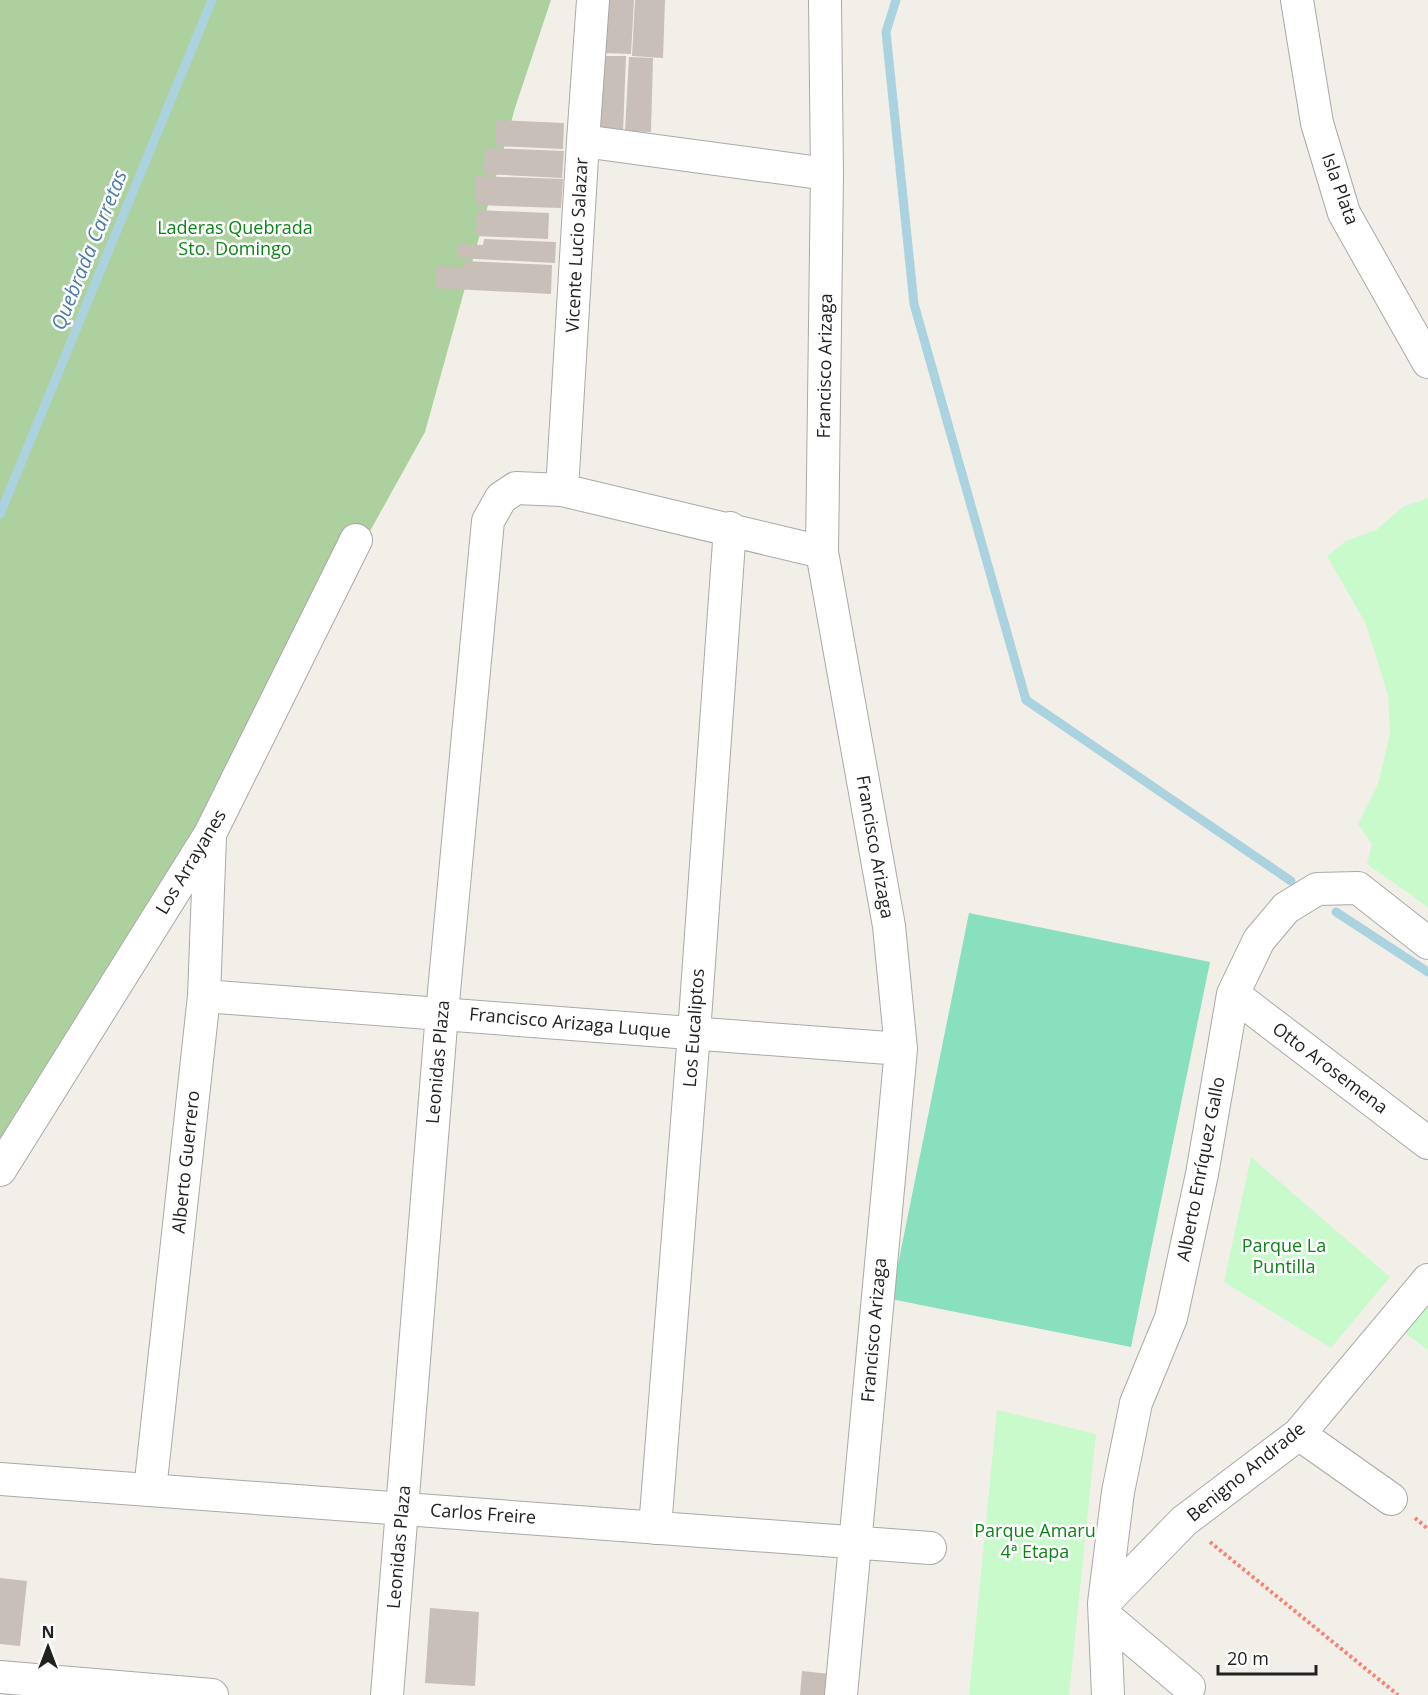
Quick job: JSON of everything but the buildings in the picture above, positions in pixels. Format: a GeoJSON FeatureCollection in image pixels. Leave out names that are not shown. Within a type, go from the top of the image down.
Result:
{"type":"FeatureCollection","features":[{"type":"Feature","properties":{"kind":"street","name":"Vicente Lucio Salazar"},"geometry":{"type":"LineString","coordinates":[[562,490],[593,0]]}},
{"type":"Feature","properties":{"kind":"street","name":"Francisco Arizaga"},"geometry":{"type":"LineString","coordinates":[[825,0],[827,174],[822,552],[889,926],[901,1049],[841,1695]]}},
{"type":"Feature","properties":{"kind":"street","name":"Isla Plata"},"geometry":{"type":"LineString","coordinates":[[1297,0],[1317,123],[1344,213],[1428,362]]}},
{"type":"Feature","properties":{"kind":"street"},"geometry":{"type":"LineString","coordinates":[[583,141],[827,174]]}},
{"type":"Feature","properties":{"kind":"street","name":"Leonidas Plaza"},"geometry":{"type":"LineString","coordinates":[[387,1695],[442,1013],[488,521],[501,498],[516,488],[562,490],[730,528],[822,552]]}},
{"type":"Feature","properties":{"kind":"street","name":"Los Eucaliptos"},"geometry":{"type":"LineString","coordinates":[[655,1528],[694,1033],[730,528]]}},
{"type":"Feature","properties":{"kind":"street","name":"Los Arrayanes"},"geometry":{"type":"LineString","coordinates":[[0,1170],[210,834],[356,540]]}},
{"type":"Feature","properties":{"kind":"street","name":"Alberto Guerrero"},"geometry":{"type":"LineString","coordinates":[[150,1490],[204,996],[210,834]]}},
{"type":"Feature","properties":{"kind":"street","name":"Alberto Enríquez Gallo"},"geometry":{"type":"LineString","coordinates":[[1107,1695],[1105,1610],[1118,1492],[1136,1403],[1171,1317],[1202,1174],[1233,994],[1259,940],[1286,908],[1317,889],[1358,888],[1428,943]]}},
{"type":"Feature","properties":{"kind":"street","name":"Otto Arosemena"},"geometry":{"type":"LineString","coordinates":[[1233,994],[1428,1143]]}},
{"type":"Feature","properties":{"kind":"street","name":"Francisco Arizaga Luque"},"geometry":{"type":"LineString","coordinates":[[204,996],[901,1049]]}},
{"type":"Feature","properties":{"kind":"street","name":"Benigno Andrade"},"geometry":{"type":"LineString","coordinates":[[1105,1610],[1184,1521],[1299,1434],[1428,1280]]}},
{"type":"Feature","properties":{"kind":"street"},"geometry":{"type":"LineString","coordinates":[[1299,1434],[1391,1499]]}},
{"type":"Feature","properties":{"kind":"street","name":"Carlos Freire"},"geometry":{"type":"LineString","coordinates":[[0,1479],[930,1548]]}},
{"type":"Feature","properties":{"kind":"street"},"geometry":{"type":"LineString","coordinates":[[1105,1610],[1189,1687]]}},
{"type":"Feature","properties":{"kind":"street"},"geometry":{"type":"LineString","coordinates":[[0,1677],[92,1690],[212,1695]]}},
{"type":"Feature","properties":{"kind":"path"},"geometry":{"type":"LineString","coordinates":[[1184,1521],[1398,1695]]}},
{"type":"Feature","properties":{"kind":"green space","name":"Laderas Quebrada Sto. Domingo"},"geometry":{"type":"Polygon","coordinates":[[[0,0],[551,0],[515,108],[425,432],[257,735],[0,1150],[0,0]]]}},
{"type":"Feature","properties":{"kind":"green space"},"geometry":{"type":"Polygon","coordinates":[[[1428,498],[1428,907],[1367,864],[1372,844],[1358,824],[1378,784],[1390,734],[1388,695],[1366,624],[1327,556],[1346,541],[1376,530],[1403,507],[1428,498]]]}},
{"type":"Feature","properties":{"kind":"green space"},"geometry":{"type":"Polygon","coordinates":[[[969,913],[1210,962],[1131,1347],[891,1299],[969,913]]]}},
{"type":"Feature","properties":{"kind":"green space","name":"Parque La Puntilla"},"geometry":{"type":"Polygon","coordinates":[[[1251,1157],[1390,1277],[1331,1348],[1224,1282],[1251,1157]]]}},
{"type":"Feature","properties":{"kind":"green space"},"geometry":{"type":"Polygon","coordinates":[[[1428,1299],[1428,1350],[1397,1327],[1428,1299]]]}},
{"type":"Feature","properties":{"kind":"green space","name":"Parque Amaru 4ª Etapa"},"geometry":{"type":"Polygon","coordinates":[[[997,1410],[1096,1434],[1069,1695],[969,1695],[997,1410]]]}},
{"type":"Feature","properties":{"kind":"waterway","name":"Quebrada Carretas"},"geometry":{"type":"LineString","coordinates":[[0,514],[212,0]]}},
{"type":"Feature","properties":{"kind":"waterway"},"geometry":{"type":"LineString","coordinates":[[896,0],[886,32],[914,304],[1026,700],[1291,881]]}},
{"type":"Feature","properties":{"kind":"waterway"},"geometry":{"type":"LineString","coordinates":[[1336,912],[1428,972]]}}]}
